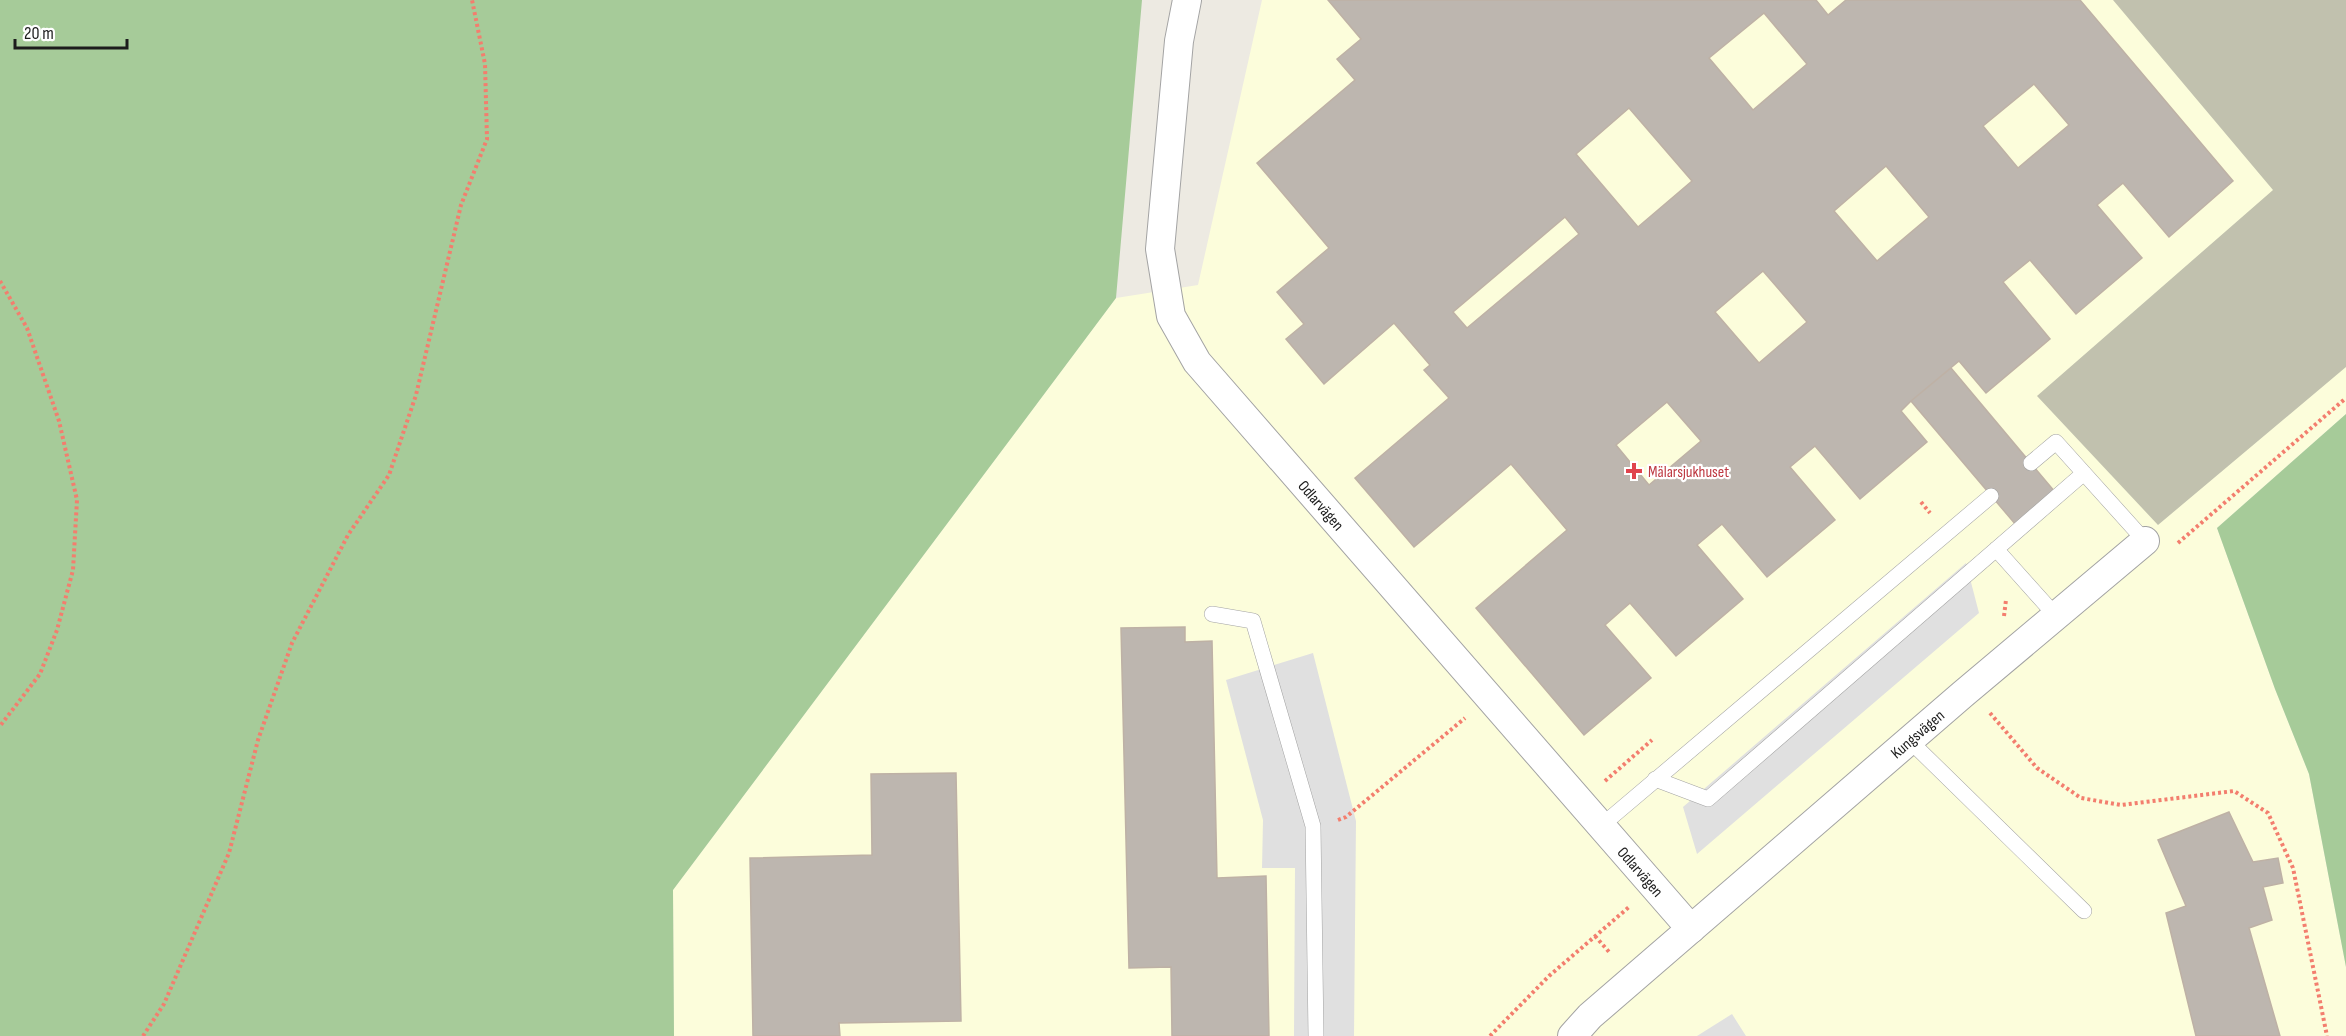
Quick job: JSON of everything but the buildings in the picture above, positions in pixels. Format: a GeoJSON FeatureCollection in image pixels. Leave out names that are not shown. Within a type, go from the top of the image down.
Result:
{"type":"FeatureCollection","features":[{"type":"Feature","properties":{"kind":"street","name":"Odlarvägen"},"geometry":{"type":"LineString","coordinates":[[1187,0],[1179,41],[1160,249],[1171,316],[1197,362],[1691,929]]}},
{"type":"Feature","properties":{"kind":"street","name":"Kungsvägen"},"geometry":{"type":"LineString","coordinates":[[1572,1036],[1590,1016],[1909,740],[2145,541]]}},
{"type":"Feature","properties":{"kind":"lane"},"geometry":{"type":"LineString","coordinates":[[2031,463],[2056,442],[2145,541]]}},
{"type":"Feature","properties":{"kind":"lane"},"geometry":{"type":"LineString","coordinates":[[1655,779],[1708,799],[2084,473]]}},
{"type":"Feature","properties":{"kind":"lane"},"geometry":{"type":"LineString","coordinates":[[1601,826],[1991,496]]}},
{"type":"Feature","properties":{"kind":"lane"},"geometry":{"type":"LineString","coordinates":[[1996,549],[2056,616]]}},
{"type":"Feature","properties":{"kind":"lane"},"geometry":{"type":"LineString","coordinates":[[1212,614],[1253,621],[1313,826],[1316,1036]]}},
{"type":"Feature","properties":{"kind":"lane"},"geometry":{"type":"LineString","coordinates":[[1909,740],[2084,911]]}},
{"type":"Feature","properties":{"kind":"path"},"geometry":{"type":"LineString","coordinates":[[143,1036],[164,1004],[229,853],[258,740],[292,643],[348,535],[388,475],[416,395],[461,205],[487,139],[485,64],[472,0]]}},
{"type":"Feature","properties":{"kind":"path"},"geometry":{"type":"LineString","coordinates":[[0,281],[27,328],[59,421],[77,500],[73,570],[57,630],[40,674],[0,726]]}},
{"type":"Feature","properties":{"kind":"path"},"geometry":{"type":"LineString","coordinates":[[1986,708],[2037,768],[2081,798],[2121,805],[2234,791],[2268,813],[2293,868],[2327,1036]]}},
{"type":"Feature","properties":{"kind":"path"},"geometry":{"type":"LineString","coordinates":[[1313,826],[1346,817],[1465,717]]}},
{"type":"Feature","properties":{"kind":"path"},"geometry":{"type":"LineString","coordinates":[[1602,783],[1652,740]]}},
{"type":"Feature","properties":{"kind":"path"},"geometry":{"type":"LineString","coordinates":[[1490,1036],[1549,976],[1653,886]]}},
{"type":"Feature","properties":{"kind":"shaded area","name":"Mälarsjukhuset"},"geometry":{"type":"Polygon","coordinates":[[[1262,0],[2346,0],[2346,414],[2217,528],[2275,689],[2309,774],[2346,967],[2346,1036],[674,1036],[673,890],[1116,298],[1198,285],[1262,0]]]}},
{"type":"Feature","properties":{"kind":"shaded area"},"geometry":{"type":"Polygon","coordinates":[[[2113,0],[2346,0],[2346,367],[2158,525],[2037,396],[2273,190],[2113,0]]]}},
{"type":"Feature","properties":{"kind":"shaded area"},"geometry":{"type":"Polygon","coordinates":[[[1966,563],[1979,613],[1697,854],[1683,807],[1966,563]]]}},
{"type":"Feature","properties":{"kind":"shaded area"},"geometry":{"type":"Polygon","coordinates":[[[1313,653],[1356,821],[1354,1036],[1294,1036],[1295,868],[1262,868],[1263,820],[1226,680],[1313,653]]]}},
{"type":"Feature","properties":{"kind":"shaded area"},"geometry":{"type":"Polygon","coordinates":[[[1732,1014],[1746,1036],[1697,1036],[1732,1014]]]}},
{"type":"Feature","properties":{"kind":"green space"},"geometry":{"type":"Polygon","coordinates":[[[0,0],[1142,0],[1116,298],[673,890],[674,1036],[0,1036],[0,0]]]}},
{"type":"Feature","properties":{"kind":"green space"},"geometry":{"type":"Polygon","coordinates":[[[2346,414],[2346,967],[2309,774],[2275,689],[2217,528],[2346,414]]]}},
{"type":"Feature","properties":{"kind":"place","name":"Mälarsjukhuset"},"geometry":{"type":"Point","coordinates":[1634,471]}}]}
